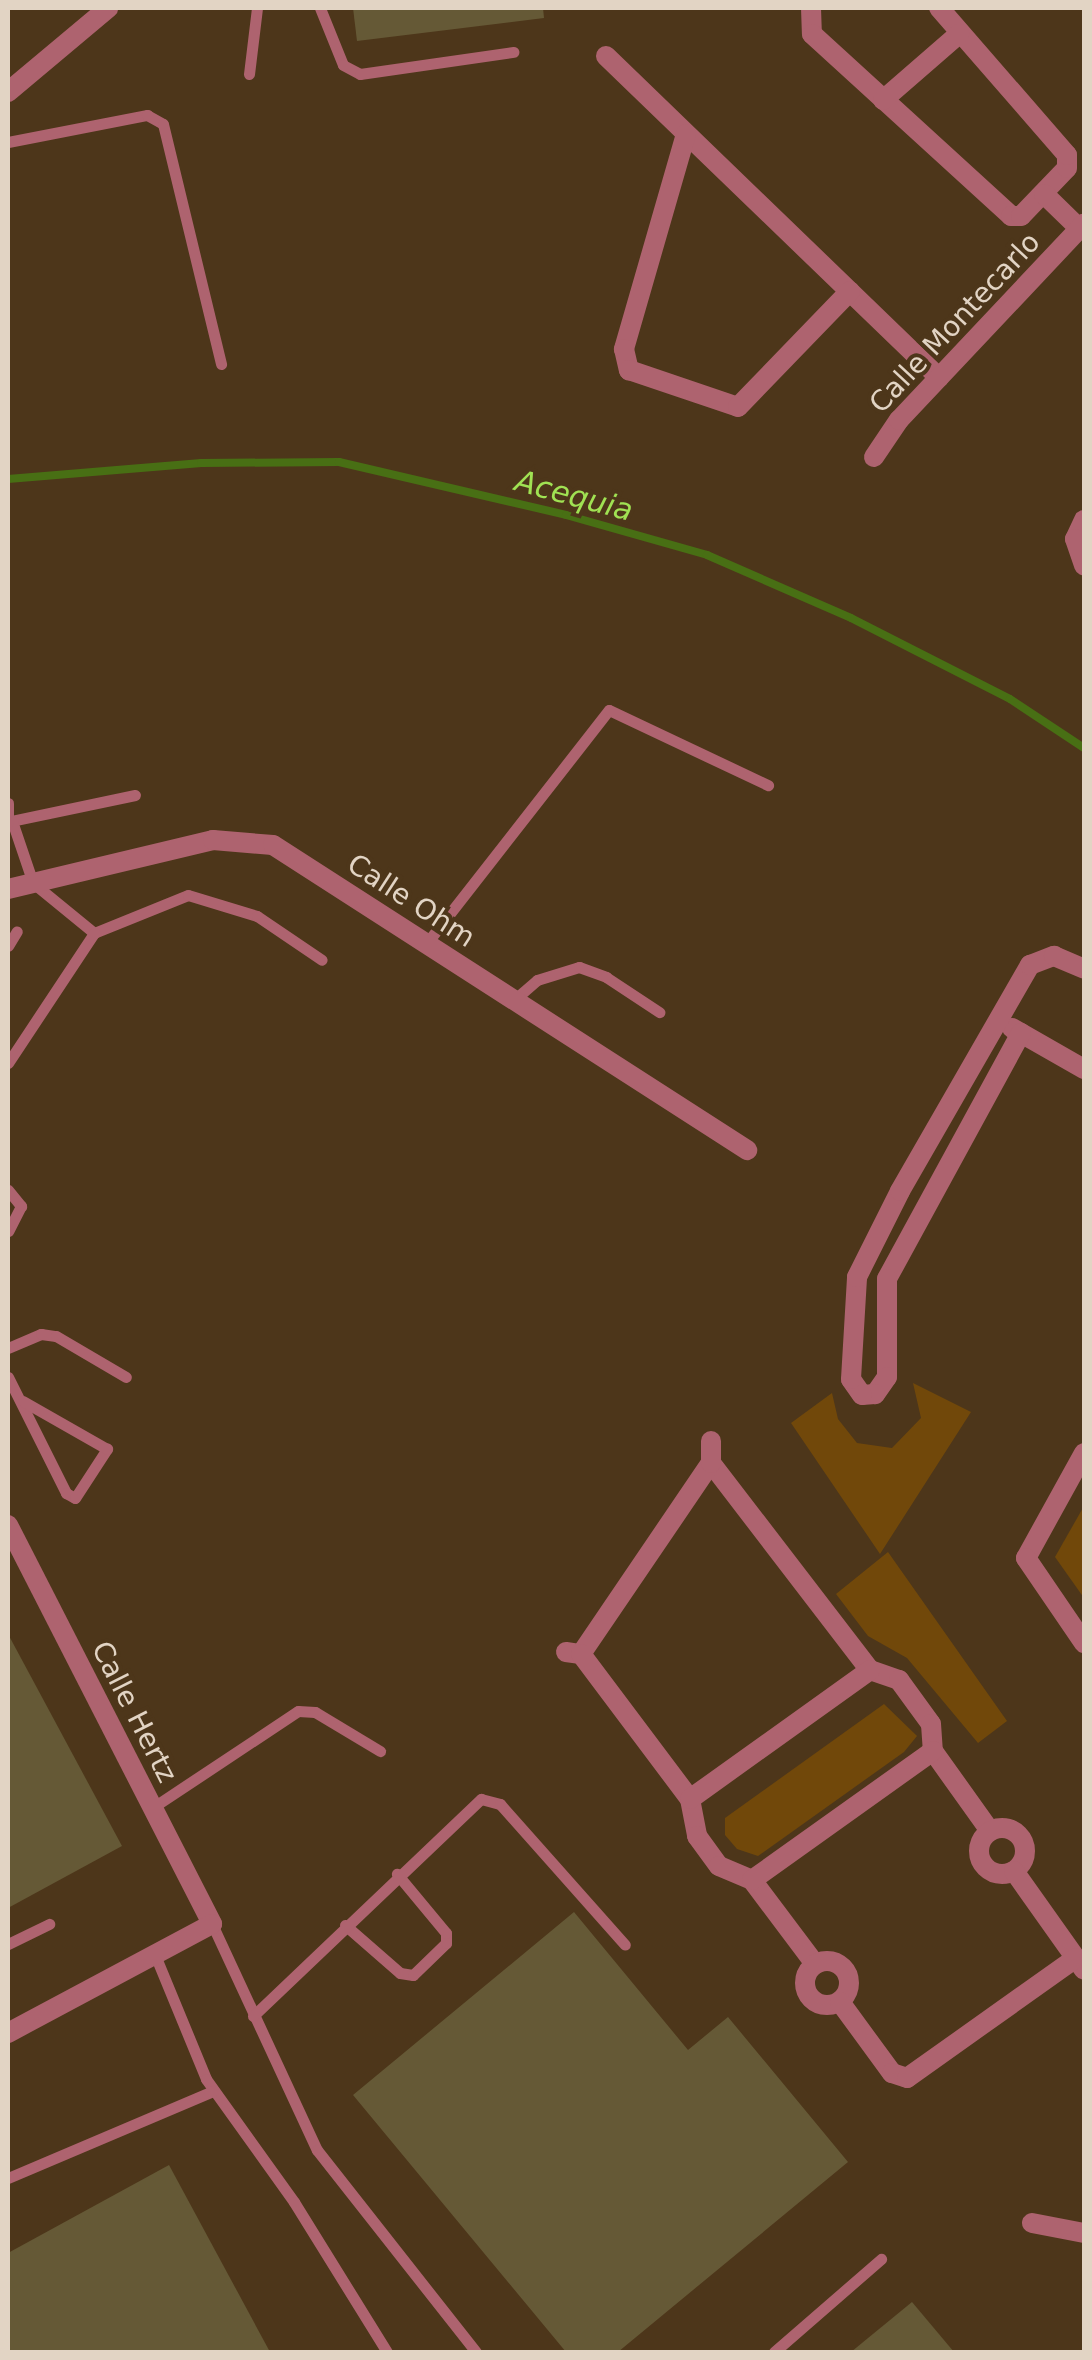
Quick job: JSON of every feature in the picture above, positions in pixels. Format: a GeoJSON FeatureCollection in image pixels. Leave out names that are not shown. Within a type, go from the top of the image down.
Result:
{"type":"FeatureCollection","features":[{"type":"Feature","properties":{"kind":"street"},"geometry":{"type":"LineString","coordinates":[[8,92],[108,8]]}},
{"type":"Feature","properties":{"kind":"street","name":"Calle Montecarlo"},"geometry":{"type":"LineString","coordinates":[[812,8],[812,34],[1011,216],[1022,216],[1067,168],[1068,155],[939,8]]}},
{"type":"Feature","properties":{"kind":"street"},"geometry":{"type":"LineString","coordinates":[[884,100],[959,34]]}},
{"type":"Feature","properties":{"kind":"street"},"geometry":{"type":"LineString","coordinates":[[606,56],[939,378]]}},
{"type":"Feature","properties":{"kind":"street"},"geometry":{"type":"LineString","coordinates":[[686,134],[624,349],[629,370],[738,407],[850,292]]}},
{"type":"Feature","properties":{"kind":"street","name":"Calle Montecarlo"},"geometry":{"type":"LineString","coordinates":[[874,457],[939,378],[1082,227],[1044,194]]}},
{"type":"Feature","properties":{"kind":"street"},"geometry":{"type":"LineString","coordinates":[[1081,523],[1076,551],[1084,564]]}},
{"type":"Feature","properties":{"kind":"street","name":"Calle Ohm"},"geometry":{"type":"LineString","coordinates":[[8,889],[213,840],[253,840],[273,845],[747,1150]]}},
{"type":"Feature","properties":{"kind":"street"},"geometry":{"type":"LineString","coordinates":[[1021,1032],[888,1280],[887,1377],[876,1394],[862,1396],[851,1379],[857,1277],[900,1191],[1030,965],[1043,955],[1084,970]]}},
{"type":"Feature","properties":{"kind":"street"},"geometry":{"type":"LineString","coordinates":[[999,1021],[1084,1069]]}},
{"type":"Feature","properties":{"kind":"street"},"geometry":{"type":"LineString","coordinates":[[900,1191],[926,1205]]}},
{"type":"Feature","properties":{"kind":"street"},"geometry":{"type":"LineString","coordinates":[[815,1964],[752,1880],[719,1866],[697,1836],[690,1799],[574,1653],[711,1452],[870,1670],[899,1680],[931,1724],[933,1751],[990,1831]]}},
{"type":"Feature","properties":{"kind":"street"},"geometry":{"type":"LineString","coordinates":[[1084,1453],[1026,1558],[1084,1643]]}},
{"type":"Feature","properties":{"kind":"street","name":"Calle Hertz"},"geometry":{"type":"LineString","coordinates":[[8,1525],[212,1924]]}},
{"type":"Feature","properties":{"kind":"street"},"geometry":{"type":"LineString","coordinates":[[690,1799],[870,1670]]}},
{"type":"Feature","properties":{"kind":"street"},"geometry":{"type":"LineString","coordinates":[[752,1880],[933,1751]]}},
{"type":"Feature","properties":{"kind":"street"},"geometry":{"type":"LineString","coordinates":[[1004,1828],[1022,1839],[1026,1854],[1014,1871],[994,1874],[980,1860],[980,1842],[990,1831],[1004,1828]]}},
{"type":"Feature","properties":{"kind":"street"},"geometry":{"type":"LineString","coordinates":[[840,2002],[892,2073],[907,2078],[1080,1964],[1014,1871]]}},
{"type":"Feature","properties":{"kind":"street"},"geometry":{"type":"LineString","coordinates":[[8,2034],[212,1924]]}},
{"type":"Feature","properties":{"kind":"street"},"geometry":{"type":"LineString","coordinates":[[829,1961],[846,1970],[849,1988],[840,2002],[824,2006],[807,1995],[805,1978],[815,1964],[829,1961]]}},
{"type":"Feature","properties":{"kind":"street"},"geometry":{"type":"LineString","coordinates":[[1032,2223],[1084,2233]]}},
{"type":"Feature","properties":{"kind":"lane"},"geometry":{"type":"LineString","coordinates":[[249,74],[257,8]]}},
{"type":"Feature","properties":{"kind":"lane"},"geometry":{"type":"LineString","coordinates":[[320,8],[343,65],[360,74],[513,52]]}},
{"type":"Feature","properties":{"kind":"lane"},"geometry":{"type":"LineString","coordinates":[[8,142],[146,115],[162,124],[220,364]]}},
{"type":"Feature","properties":{"kind":"lane"},"geometry":{"type":"LineString","coordinates":[[426,944],[609,710],[768,784]]}},
{"type":"Feature","properties":{"kind":"lane"},"geometry":{"type":"LineString","coordinates":[[10,822],[135,795]]}},
{"type":"Feature","properties":{"kind":"lane"},"geometry":{"type":"LineString","coordinates":[[8,803],[10,822],[34,883],[94,933]]}},
{"type":"Feature","properties":{"kind":"lane"},"geometry":{"type":"LineString","coordinates":[[8,1063],[94,933],[188,894],[257,916],[322,960]]}},
{"type":"Feature","properties":{"kind":"lane"},"geometry":{"type":"LineString","coordinates":[[8,946],[18,931]]}},
{"type":"Feature","properties":{"kind":"lane"},"geometry":{"type":"LineString","coordinates":[[514,1000],[537,980],[579,968],[606,977],[658,1012]]}},
{"type":"Feature","properties":{"kind":"lane"},"geometry":{"type":"LineString","coordinates":[[8,1190],[21,1206],[8,1232]]}},
{"type":"Feature","properties":{"kind":"lane"},"geometry":{"type":"LineString","coordinates":[[8,1348],[41,1334],[56,1336],[126,1377]]}},
{"type":"Feature","properties":{"kind":"lane"},"geometry":{"type":"LineString","coordinates":[[8,1377],[66,1493],[75,1498],[107,1449],[23,1401]]}},
{"type":"Feature","properties":{"kind":"lane"},"geometry":{"type":"LineString","coordinates":[[152,1808],[298,1711],[315,1712],[380,1752]]}},
{"type":"Feature","properties":{"kind":"lane"},"geometry":{"type":"LineString","coordinates":[[253,2016],[471,1803],[489,1800],[500,1804],[625,1946]]}},
{"type":"Feature","properties":{"kind":"lane"},"geometry":{"type":"LineString","coordinates":[[346,1925],[400,1973],[413,1976],[446,1943],[446,1933],[397,1874]]}},
{"type":"Feature","properties":{"kind":"lane"},"geometry":{"type":"LineString","coordinates":[[8,1944],[49,1924]]}},
{"type":"Feature","properties":{"kind":"lane"},"geometry":{"type":"LineString","coordinates":[[212,1924],[317,2150],[476,2352]]}},
{"type":"Feature","properties":{"kind":"lane"},"geometry":{"type":"LineString","coordinates":[[155,1955],[213,2091],[304,2218],[387,2352]]}},
{"type":"Feature","properties":{"kind":"lane"},"geometry":{"type":"LineString","coordinates":[[8,2178],[213,2091]]}},
{"type":"Feature","properties":{"kind":"lane"},"geometry":{"type":"LineString","coordinates":[[774,2352],[881,2259]]}},
{"type":"Feature","properties":{"kind":"shaded area"},"geometry":{"type":"Polygon","coordinates":[[[913,1383],[971,1412],[880,1554],[791,1423],[832,1393],[838,1419],[857,1443],[892,1448],[921,1418],[913,1383]]]}},
{"type":"Feature","properties":{"kind":"shaded area"},"geometry":{"type":"Polygon","coordinates":[[[1084,1506],[1084,1598],[1055,1557],[1084,1506]]]}},
{"type":"Feature","properties":{"kind":"shaded area"},"geometry":{"type":"Polygon","coordinates":[[[888,1552],[1007,1721],[978,1743],[907,1658],[868,1636],[836,1594],[888,1552]]]}},
{"type":"Feature","properties":{"kind":"shaded area"},"geometry":{"type":"Polygon","coordinates":[[[884,1704],[917,1736],[904,1752],[758,1856],[737,1849],[725,1835],[725,1818],[884,1704]]]}},
{"type":"Feature","properties":{"kind":"building"},"geometry":{"type":"Polygon","coordinates":[[[353,8],[543,8],[544,18],[357,41],[353,8]]]}},
{"type":"Feature","properties":{"kind":"building"},"geometry":{"type":"Polygon","coordinates":[[[8,1634],[122,1846],[8,1908],[8,1634]]]}},
{"type":"Feature","properties":{"kind":"building"},"geometry":{"type":"Polygon","coordinates":[[[574,1912],[688,2050],[728,2017],[848,2162],[618,2352],[566,2352],[353,2095],[574,1912]]]}},
{"type":"Feature","properties":{"kind":"building"},"geometry":{"type":"Polygon","coordinates":[[[169,2165],[270,2352],[8,2352],[8,2253],[169,2165]]]}},
{"type":"Feature","properties":{"kind":"building"},"geometry":{"type":"Polygon","coordinates":[[[912,2302],[954,2352],[851,2352],[912,2302]]]}},
{"type":"Feature","properties":{"kind":"waterway","name":"Acequia"},"geometry":{"type":"LineString","coordinates":[[8,479],[201,463],[339,462],[566,515],[707,555],[851,618],[1010,699],[1084,748]]}}]}
